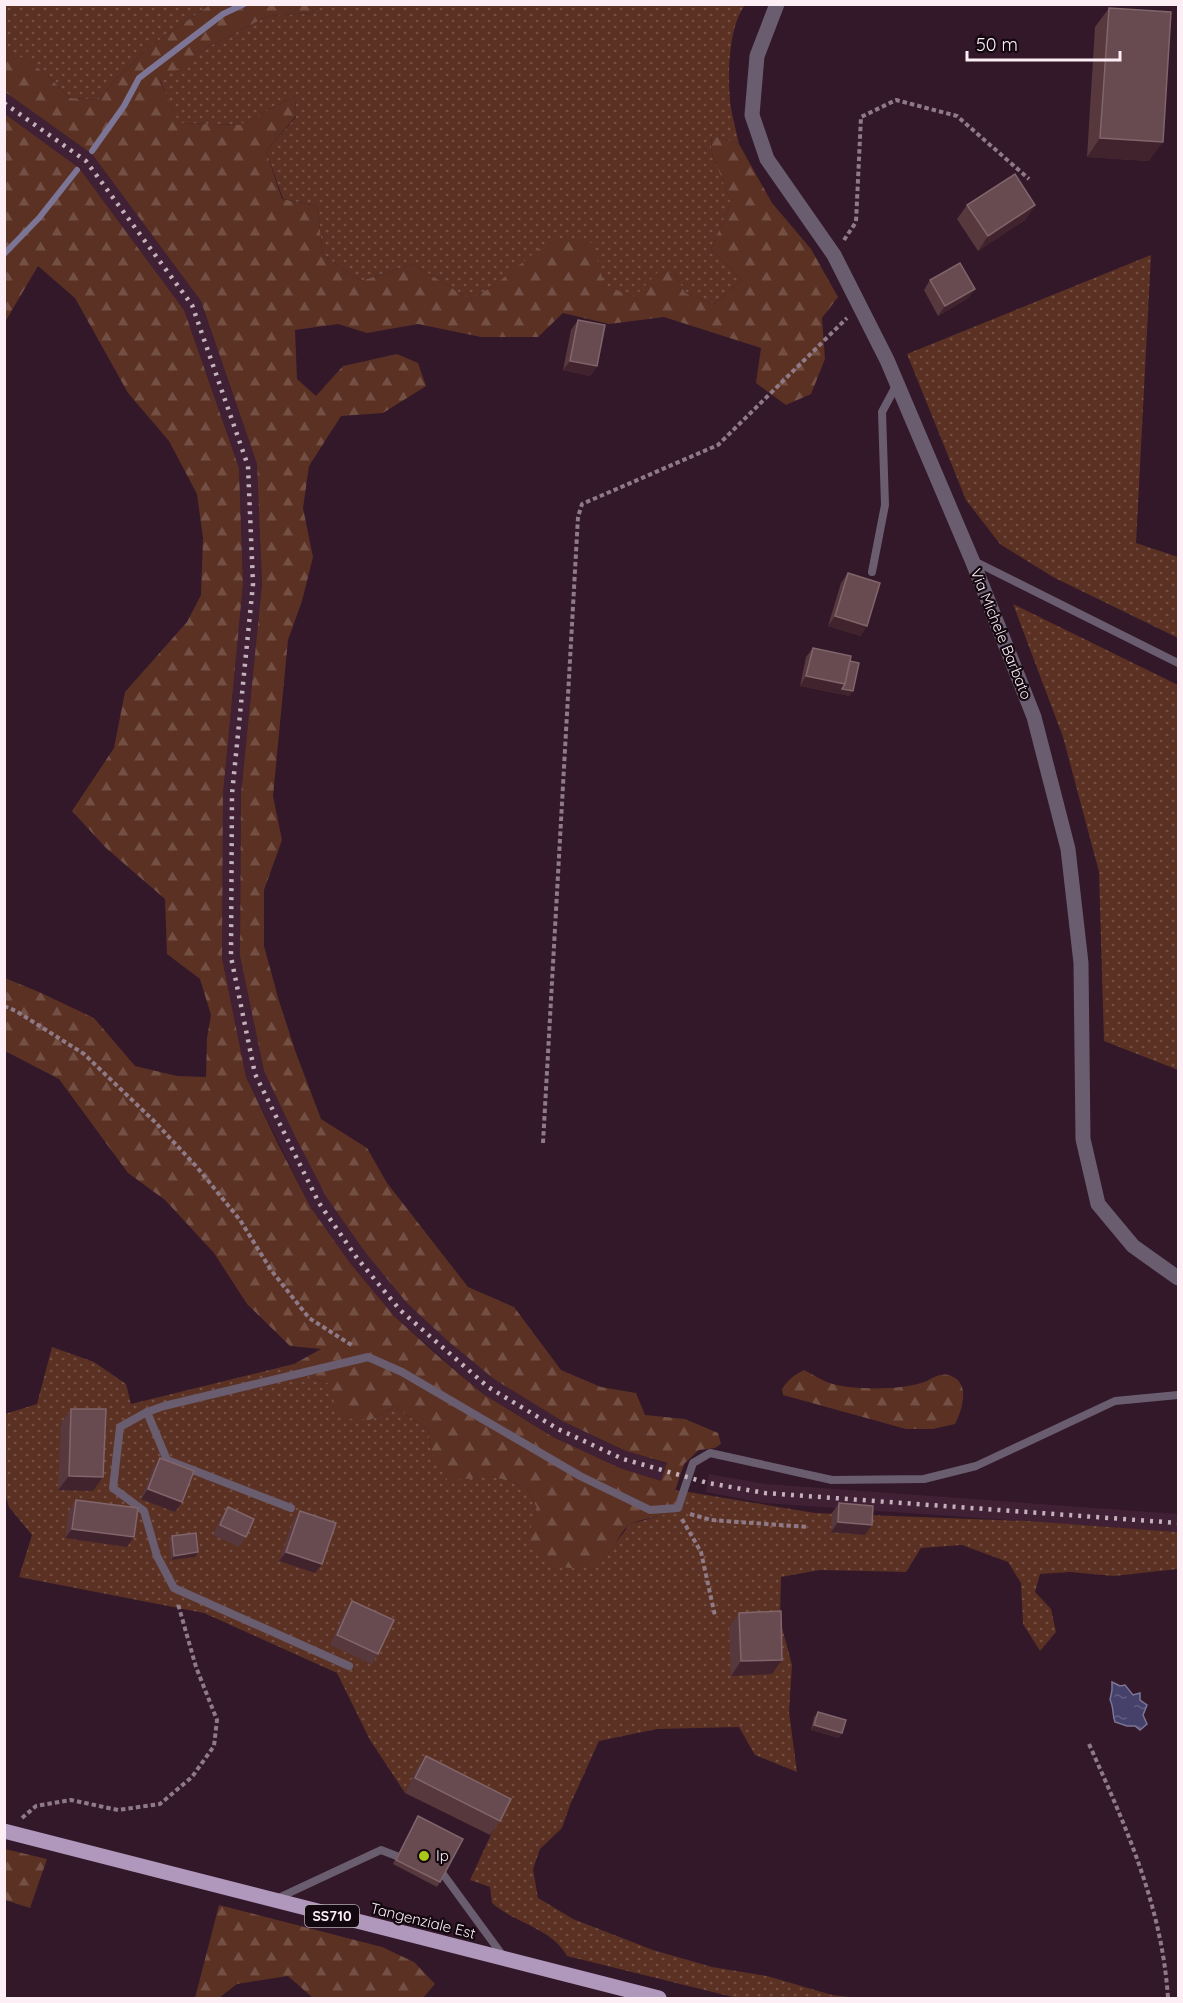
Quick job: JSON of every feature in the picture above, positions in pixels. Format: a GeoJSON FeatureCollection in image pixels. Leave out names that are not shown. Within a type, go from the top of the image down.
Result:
{"type":"FeatureCollection","features":[{"type":"Feature","properties":{"kind":"main road","name":"Tangenziale Est"},"geometry":{"type":"LineString","coordinates":[[11,1833],[659,1998]]}},
{"type":"Feature","properties":{"kind":"street","name":"Via Michele Barbato"},"geometry":{"type":"LineString","coordinates":[[777,4],[757,56],[752,115],[767,159],[834,255],[861,305],[972,560],[1034,717],[1068,849],[1081,963],[1083,1139],[1098,1204],[1132,1246],[1179,1278]]}},
{"type":"Feature","properties":{"kind":"lane"},"geometry":{"type":"LineString","coordinates":[[872,572],[885,505],[882,412],[897,384]]}},
{"type":"Feature","properties":{"kind":"lane"},"geometry":{"type":"LineString","coordinates":[[972,560],[1179,663]]}},
{"type":"Feature","properties":{"kind":"lane"},"geometry":{"type":"LineString","coordinates":[[349,1666],[174,1588],[157,1556],[144,1511],[113,1488],[120,1427],[147,1412],[164,1406],[368,1357],[402,1372],[590,1480],[650,1510],[678,1508],[693,1463],[710,1454],[832,1480],[924,1479],[976,1466],[1115,1401],[1179,1395]]}},
{"type":"Feature","properties":{"kind":"lane"},"geometry":{"type":"LineString","coordinates":[[147,1412],[167,1460],[291,1508]]}},
{"type":"Feature","properties":{"kind":"lane"},"geometry":{"type":"LineString","coordinates":[[273,1901],[381,1850],[412,1862]]}},
{"type":"Feature","properties":{"kind":"lane"},"geometry":{"type":"LineString","coordinates":[[422,1866],[443,1874],[506,1960]]}},
{"type":"Feature","properties":{"kind":"path"},"geometry":{"type":"LineString","coordinates":[[834,255],[856,222],[861,117],[896,100],[957,116],[1029,179]]}},
{"type":"Feature","properties":{"kind":"path"},"geometry":{"type":"LineString","coordinates":[[543,1143],[578,529],[582,504],[718,446],[861,305]]}},
{"type":"Feature","properties":{"kind":"path"},"geometry":{"type":"LineString","coordinates":[[4,1006],[16,1011],[84,1054],[196,1166],[240,1220],[271,1270],[309,1318],[368,1357]]}},
{"type":"Feature","properties":{"kind":"path"},"geometry":{"type":"LineString","coordinates":[[678,1508],[696,1517],[711,1520],[808,1527]]}},
{"type":"Feature","properties":{"kind":"path"},"geometry":{"type":"LineString","coordinates":[[678,1508],[686,1528],[701,1552],[716,1616]]}},
{"type":"Feature","properties":{"kind":"path"},"geometry":{"type":"LineString","coordinates":[[11,1833],[23,1816],[36,1806],[71,1800],[118,1809],[160,1804],[192,1778],[214,1746],[217,1720],[196,1667],[174,1588]]}},
{"type":"Feature","properties":{"kind":"path"},"geometry":{"type":"LineString","coordinates":[[1089,1744],[1147,1883],[1159,1928],[1168,1998]]}},
{"type":"Feature","properties":{"kind":"shaded area"},"geometry":{"type":"Polygon","coordinates":[[[5,92],[92,154],[201,301],[257,464],[262,584],[241,794],[240,956],[264,1071],[327,1198],[365,1252],[449,1342],[494,1379],[562,1421],[626,1451],[667,1464],[661,1481],[620,1468],[553,1437],[483,1394],[394,1316],[350,1263],[311,1208],[246,1077],[222,958],[223,794],[243,584],[239,468],[184,310],[79,168],[5,114],[5,92]]]}},
{"type":"Feature","properties":{"kind":"shaded area"},"geometry":{"type":"Polygon","coordinates":[[[709,1474],[766,1484],[1178,1514],[1178,1532],[763,1503],[706,1492],[709,1474]]]}},
{"type":"Feature","properties":{"kind":"green space"},"geometry":{"type":"Polygon","coordinates":[[[5,5],[210,5],[152,45],[118,77],[98,100],[70,98],[48,76],[25,59],[6,55],[5,5]]]}},
{"type":"Feature","properties":{"kind":"green space"},"geometry":{"type":"Polygon","coordinates":[[[210,5],[322,5],[312,13],[268,16],[208,47],[160,81],[179,123],[240,125],[295,96],[296,116],[266,151],[282,199],[317,206],[323,255],[361,281],[413,264],[471,300],[496,284],[554,237],[593,243],[604,285],[634,297],[660,270],[675,274],[685,293],[715,304],[742,280],[711,249],[731,202],[711,151],[712,135],[739,144],[772,203],[811,249],[838,297],[822,318],[825,359],[811,394],[786,405],[756,383],[761,348],[664,317],[609,324],[563,313],[538,337],[481,337],[418,324],[367,333],[338,324],[295,330],[297,379],[316,396],[343,366],[397,354],[418,363],[426,386],[383,413],[341,416],[309,466],[303,508],[313,557],[302,601],[288,640],[273,796],[282,840],[264,890],[264,946],[296,1053],[321,1119],[367,1148],[387,1183],[468,1287],[514,1307],[561,1370],[601,1387],[636,1393],[645,1415],[685,1419],[718,1433],[721,1444],[715,1448],[699,1450],[684,1464],[672,1500],[663,1515],[627,1526],[608,1553],[586,1566],[565,1568],[545,1559],[526,1543],[537,1508],[525,1486],[491,1476],[448,1481],[431,1450],[428,1429],[395,1407],[370,1420],[342,1418],[332,1397],[332,1384],[311,1378],[294,1364],[321,1349],[290,1346],[247,1304],[214,1253],[165,1200],[128,1173],[59,1079],[5,1051],[5,978],[94,1018],[135,1066],[177,1076],[206,1077],[207,1038],[211,1015],[200,979],[167,954],[165,899],[106,848],[72,811],[114,748],[125,692],[187,622],[201,595],[203,538],[197,494],[169,441],[128,393],[75,298],[38,266],[5,322],[5,114],[79,168],[184,310],[239,468],[243,584],[223,794],[222,958],[246,1077],[278,1144],[311,1208],[350,1263],[394,1316],[437,1355],[483,1394],[553,1437],[620,1468],[661,1481],[667,1463],[626,1451],[562,1421],[494,1379],[407,1303],[365,1252],[327,1198],[264,1071],[240,956],[241,794],[262,584],[257,464],[201,301],[92,154],[5,92],[5,54],[25,58],[48,76],[70,98],[98,100],[118,77],[152,45],[210,5]]]}},
{"type":"Feature","properties":{"kind":"green space"},"geometry":{"type":"Polygon","coordinates":[[[322,5],[745,5],[735,26],[729,65],[730,102],[739,144],[712,135],[711,151],[731,202],[711,249],[742,280],[715,304],[685,293],[675,274],[634,297],[603,285],[496,284],[471,300],[413,264],[361,281],[323,255],[317,206],[283,199],[266,151],[296,117],[295,96],[240,125],[178,123],[160,80],[208,47],[268,16],[312,13],[322,5]]]}},
{"type":"Feature","properties":{"kind":"green space"},"geometry":{"type":"Polygon","coordinates":[[[1151,255],[1136,543],[1178,557],[1178,638],[1053,577],[1000,544],[966,500],[907,354],[1151,255]]]}},
{"type":"Feature","properties":{"kind":"green space"},"geometry":{"type":"Polygon","coordinates":[[[1013,604],[1178,685],[1178,1070],[1104,1041],[1099,872],[1063,737],[1013,604]]]}},
{"type":"Feature","properties":{"kind":"green space"},"geometry":{"type":"Polygon","coordinates":[[[52,1347],[94,1362],[126,1384],[131,1404],[294,1364],[311,1378],[332,1384],[370,1420],[395,1407],[428,1429],[431,1450],[475,1477],[491,1476],[525,1486],[537,1508],[608,1553],[630,1524],[663,1515],[676,1490],[815,1513],[1027,1521],[1178,1532],[1178,1569],[1114,1576],[1070,1572],[1040,1574],[1035,1592],[1051,1609],[1056,1632],[1040,1651],[1023,1624],[1021,1583],[1008,1562],[962,1545],[921,1548],[906,1572],[820,1570],[781,1577],[780,1620],[792,1665],[789,1712],[797,1772],[755,1755],[739,1727],[657,1729],[599,1741],[562,1828],[540,1849],[533,1869],[538,1898],[573,1919],[653,1950],[712,1967],[767,1976],[832,1995],[860,1998],[737,1998],[567,1956],[552,1939],[492,1903],[490,1887],[470,1880],[501,1813],[416,1771],[405,1793],[370,1740],[337,1673],[204,1613],[19,1577],[32,1535],[9,1507],[5,1494],[5,1414],[37,1404],[52,1347]]]}},
{"type":"Feature","properties":{"kind":"green space"},"geometry":{"type":"Polygon","coordinates":[[[804,1370],[833,1384],[865,1388],[912,1385],[939,1375],[947,1375],[961,1385],[962,1405],[955,1424],[933,1429],[906,1429],[783,1395],[782,1389],[787,1383],[804,1370]]]}},
{"type":"Feature","properties":{"kind":"green space"},"geometry":{"type":"Polygon","coordinates":[[[5,1849],[47,1859],[30,1908],[5,1900],[5,1849]]]}},
{"type":"Feature","properties":{"kind":"green space"},"geometry":{"type":"Polygon","coordinates":[[[219,1905],[382,1947],[414,1962],[435,1984],[423,1998],[313,1998],[288,1976],[237,1984],[219,1998],[195,1998],[219,1905]]]}},
{"type":"Feature","properties":{"kind":"water"},"geometry":{"type":"Polygon","coordinates":[[[1112,1682],[1120,1686],[1125,1685],[1133,1695],[1140,1693],[1140,1700],[1147,1705],[1143,1715],[1147,1724],[1140,1730],[1135,1726],[1115,1722],[1110,1700],[1112,1682]]]}},
{"type":"Feature","properties":{"kind":"building"},"geometry":{"type":"Polygon","coordinates":[[[1109,8],[1171,12],[1163,142],[1100,138],[1109,8]]]}},
{"type":"Feature","properties":{"kind":"building"},"geometry":{"type":"Polygon","coordinates":[[[1015,174],[1035,205],[988,236],[967,205],[1015,174]]]}},
{"type":"Feature","properties":{"kind":"building"},"geometry":{"type":"Polygon","coordinates":[[[960,263],[975,289],[945,306],[930,280],[960,263]]]}},
{"type":"Feature","properties":{"kind":"building"},"geometry":{"type":"Polygon","coordinates":[[[578,320],[605,325],[597,366],[570,361],[578,320]]]}},
{"type":"Feature","properties":{"kind":"building"},"geometry":{"type":"Polygon","coordinates":[[[848,573],[880,583],[867,626],[835,616],[848,573]]]}},
{"type":"Feature","properties":{"kind":"building"},"geometry":{"type":"Polygon","coordinates":[[[813,648],[851,656],[845,684],[806,676],[813,648]]]}},
{"type":"Feature","properties":{"kind":"building"},"geometry":{"type":"Polygon","coordinates":[[[850,661],[859,663],[853,691],[842,689],[850,661]]]}},
{"type":"Feature","properties":{"kind":"building"},"geometry":{"type":"Polygon","coordinates":[[[71,1409],[106,1409],[103,1477],[69,1476],[71,1409]]]}},
{"type":"Feature","properties":{"kind":"building"},"geometry":{"type":"Polygon","coordinates":[[[160,1458],[194,1471],[182,1502],[148,1489],[160,1458]]]}},
{"type":"Feature","properties":{"kind":"building"},"geometry":{"type":"Polygon","coordinates":[[[76,1500],[138,1508],[134,1537],[72,1529],[76,1500]]]}},
{"type":"Feature","properties":{"kind":"building"},"geometry":{"type":"Polygon","coordinates":[[[839,1503],[873,1506],[872,1525],[838,1522],[839,1503]]]}},
{"type":"Feature","properties":{"kind":"building"},"geometry":{"type":"Polygon","coordinates":[[[228,1507],[254,1519],[246,1537],[220,1525],[228,1507]]]}},
{"type":"Feature","properties":{"kind":"building"},"geometry":{"type":"Polygon","coordinates":[[[300,1511],[336,1523],[322,1564],[286,1552],[300,1511]]]}},
{"type":"Feature","properties":{"kind":"building"},"geometry":{"type":"Polygon","coordinates":[[[196,1533],[198,1552],[174,1556],[172,1536],[196,1533]]]}},
{"type":"Feature","properties":{"kind":"building"},"geometry":{"type":"Polygon","coordinates":[[[352,1601],[394,1620],[378,1654],[337,1635],[352,1601]]]}},
{"type":"Feature","properties":{"kind":"building"},"geometry":{"type":"Polygon","coordinates":[[[781,1611],[782,1660],[741,1661],[739,1613],[781,1611]]]}},
{"type":"Feature","properties":{"kind":"building"},"geometry":{"type":"Polygon","coordinates":[[[818,1712],[846,1720],[842,1733],[814,1725],[818,1712]]]}},
{"type":"Feature","properties":{"kind":"building"},"geometry":{"type":"Polygon","coordinates":[[[426,1756],[511,1799],[500,1821],[415,1778],[426,1756]]]}},
{"type":"Feature","properties":{"kind":"building"},"geometry":{"type":"Polygon","coordinates":[[[418,1816],[463,1839],[440,1882],[396,1860],[418,1816]]]}},
{"type":"Feature","properties":{"kind":"waterway"},"geometry":{"type":"LineString","coordinates":[[92,151],[124,106],[139,78],[223,14],[244,4]]}},
{"type":"Feature","properties":{"kind":"waterway"},"geometry":{"type":"LineString","coordinates":[[4,254],[39,218],[77,170]]}},
{"type":"Feature","properties":{"kind":"railway"},"geometry":{"type":"LineString","coordinates":[[4,103],[86,161],[192,305],[248,466],[253,584],[232,794],[231,957],[255,1074],[319,1203],[357,1258],[400,1310],[488,1387],[558,1429],[623,1459],[708,1483],[765,1493],[1178,1523]]}},
{"type":"Feature","properties":{"kind":"place","name":"Ip"},"geometry":{"type":"Point","coordinates":[424,1856]}}]}
